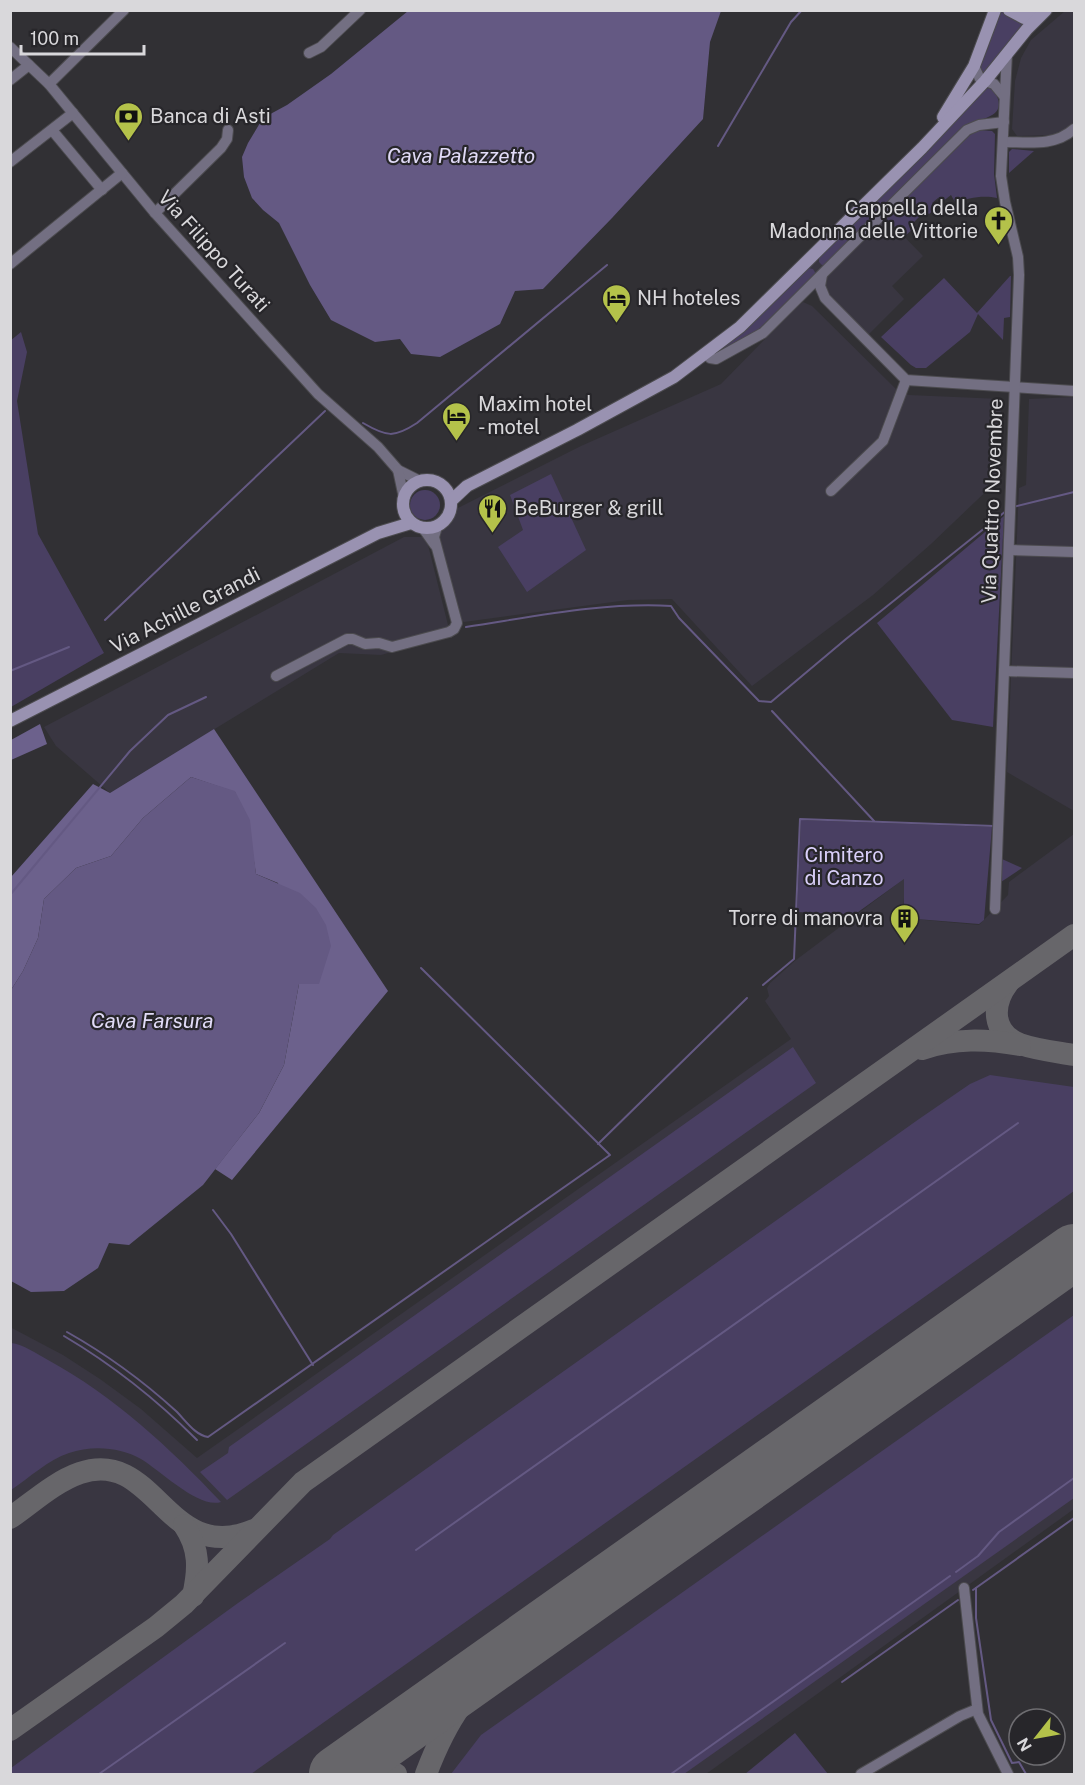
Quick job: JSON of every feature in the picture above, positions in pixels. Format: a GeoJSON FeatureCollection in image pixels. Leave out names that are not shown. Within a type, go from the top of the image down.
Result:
{"type":"FeatureCollection","features":[{"type":"Feature","properties":{"kind":"main road"},"geometry":{"type":"LineString","coordinates":[[922,148],[974,66],[995,10]]}},
{"type":"Feature","properties":{"kind":"main road"},"geometry":{"type":"LineString","coordinates":[[1010,10],[1026,18],[1035,17],[1046,11]]}},
{"type":"Feature","properties":{"kind":"main road"},"geometry":{"type":"LineString","coordinates":[[451,501],[467,486],[659,386],[706,354],[740,327],[922,148],[1046,11]]}},
{"type":"Feature","properties":{"kind":"main road"},"geometry":{"type":"LineString","coordinates":[[404,504],[411,523],[423,528],[437,526],[449,515],[451,501],[446,489],[434,481],[420,481]]}},
{"type":"Feature","properties":{"kind":"main road","name":"Via Achille Grandi"},"geometry":{"type":"LineString","coordinates":[[378,533],[404,504],[406,491],[420,481]]}},
{"type":"Feature","properties":{"kind":"main road"},"geometry":{"type":"LineString","coordinates":[[446,489],[467,486]]}},
{"type":"Feature","properties":{"kind":"main road","name":"Via Achille Grandi"},"geometry":{"type":"LineString","coordinates":[[10,721],[378,533],[411,523]]}},
{"type":"Feature","properties":{"kind":"street"},"geometry":{"type":"LineString","coordinates":[[49,84],[124,10]]}},
{"type":"Feature","properties":{"kind":"street"},"geometry":{"type":"LineString","coordinates":[[309,53],[321,47],[360,10]]}},
{"type":"Feature","properties":{"kind":"street","name":"Via Filippo Turati"},"geometry":{"type":"LineString","coordinates":[[10,47],[49,84],[155,213],[308,382],[381,450],[398,470],[420,481]]}},
{"type":"Feature","properties":{"kind":"street","name":"Via Quattro Novembre"},"geometry":{"type":"LineString","coordinates":[[995,909],[1019,275],[1016,248],[1002,184],[1007,53]]}},
{"type":"Feature","properties":{"kind":"street"},"geometry":{"type":"LineString","coordinates":[[10,80],[29,65]]}},
{"type":"Feature","properties":{"kind":"street"},"geometry":{"type":"LineString","coordinates":[[974,66],[977,76],[997,85],[1004,96]]}},
{"type":"Feature","properties":{"kind":"street"},"geometry":{"type":"LineString","coordinates":[[10,162],[73,113]]}},
{"type":"Feature","properties":{"kind":"street"},"geometry":{"type":"LineString","coordinates":[[706,354],[716,359],[763,333],[967,130],[979,125],[1004,122]]}},
{"type":"Feature","properties":{"kind":"street"},"geometry":{"type":"LineString","coordinates":[[1002,142],[1053,141],[1063,138],[1074,129]]}},
{"type":"Feature","properties":{"kind":"street"},"geometry":{"type":"LineString","coordinates":[[52,130],[102,190]]}},
{"type":"Feature","properties":{"kind":"street"},"geometry":{"type":"LineString","coordinates":[[155,213],[221,148],[227,139],[228,130]]}},
{"type":"Feature","properties":{"kind":"street"},"geometry":{"type":"LineString","coordinates":[[10,264],[122,174]]}},
{"type":"Feature","properties":{"kind":"street"},"geometry":{"type":"LineString","coordinates":[[811,259],[823,273]]}},
{"type":"Feature","properties":{"kind":"street"},"geometry":{"type":"LineString","coordinates":[[823,273],[820,286],[825,298]]}},
{"type":"Feature","properties":{"kind":"street"},"geometry":{"type":"LineString","coordinates":[[803,293],[816,294],[825,298],[906,380],[1074,391]]}},
{"type":"Feature","properties":{"kind":"street"},"geometry":{"type":"LineString","coordinates":[[831,491],[883,441],[906,380]]}},
{"type":"Feature","properties":{"kind":"street","name":"Via Filippo Turati"},"geometry":{"type":"LineString","coordinates":[[398,470],[404,504]]}},
{"type":"Feature","properties":{"kind":"street"},"geometry":{"type":"LineString","coordinates":[[276,676],[347,639],[392,647],[453,630],[457,623],[435,545],[434,537],[437,526]]}},
{"type":"Feature","properties":{"kind":"street"},"geometry":{"type":"LineString","coordinates":[[423,528],[435,545]]}},
{"type":"Feature","properties":{"kind":"street"},"geometry":{"type":"LineString","coordinates":[[1009,550],[1074,552]]}},
{"type":"Feature","properties":{"kind":"street"},"geometry":{"type":"LineString","coordinates":[[1004,671],[1074,673]]}},
{"type":"Feature","properties":{"kind":"street"},"geometry":{"type":"LineString","coordinates":[[964,1588],[977,1709],[1008,1774]]}},
{"type":"Feature","properties":{"kind":"street"},"geometry":{"type":"LineString","coordinates":[[861,1774],[960,1716],[977,1709]]}},
{"type":"Feature","properties":{"kind":"shaded area"},"geometry":{"type":"Polygon","coordinates":[[[1065,11],[1074,11],[1074,122],[1053,135],[1017,136],[1012,129],[1015,81],[1021,58],[1031,40],[1065,11]]]}},
{"type":"Feature","properties":{"kind":"shaded area"},"geometry":{"type":"Polygon","coordinates":[[[886,218],[923,256],[892,286],[904,299],[866,337],[801,271],[886,218]]]}},
{"type":"Feature","properties":{"kind":"shaded area"},"geometry":{"type":"Polygon","coordinates":[[[803,302],[812,306],[898,391],[909,395],[1001,399],[999,479],[931,544],[873,595],[752,686],[672,599],[628,600],[464,622],[460,619],[437,541],[440,531],[453,520],[456,509],[581,446],[721,384],[767,337],[769,332],[803,302]]]}},
{"type":"Feature","properties":{"kind":"shaded area"},"geometry":{"type":"Polygon","coordinates":[[[1074,397],[1074,811],[1007,772],[1019,488],[1026,485],[1029,399],[1074,397]]]}},
{"type":"Feature","properties":{"kind":"shaded area"},"geometry":{"type":"Polygon","coordinates":[[[404,537],[423,537],[428,545],[448,625],[440,638],[381,655],[339,653],[110,793],[56,746],[44,727],[404,537]]]}},
{"type":"Feature","properties":{"kind":"shaded area"},"geometry":{"type":"Polygon","coordinates":[[[40,724],[47,744],[11,760],[11,740],[40,724]]]}},
{"type":"Feature","properties":{"kind":"shaded area"},"geometry":{"type":"Polygon","coordinates":[[[214,729],[388,991],[232,1180],[215,1169],[259,1113],[284,1065],[299,984],[278,883],[256,874],[252,848],[235,792],[191,777],[143,818],[111,856],[76,868],[44,899],[38,938],[23,971],[11,990],[11,877],[93,784],[110,793],[214,729]]]}},
{"type":"Feature","properties":{"kind":"shaded area"},"geometry":{"type":"Polygon","coordinates":[[[1074,834],[1074,1509],[706,1774],[11,1774],[10,1327],[63,1355],[100,1379],[141,1409],[197,1458],[791,1039],[765,1001],[769,996],[767,988],[770,983],[796,960],[905,878],[903,918],[979,925],[1008,895],[1009,882],[1074,834]]]}},
{"type":"Feature","properties":{"kind":"green space"},"geometry":{"type":"Polygon","coordinates":[[[1000,11],[1025,23],[983,74],[979,69],[1000,11]]]}},
{"type":"Feature","properties":{"kind":"green space"},"geometry":{"type":"Polygon","coordinates":[[[989,88],[995,92],[998,99],[997,111],[965,127],[825,265],[822,265],[819,257],[984,89],[989,88]]]}},
{"type":"Feature","properties":{"kind":"green space"},"geometry":{"type":"Polygon","coordinates":[[[979,130],[992,131],[995,134],[994,174],[997,198],[976,197],[956,204],[951,195],[942,202],[938,198],[932,203],[936,208],[929,214],[925,211],[913,223],[916,226],[904,237],[886,218],[970,135],[979,130]]]}},
{"type":"Feature","properties":{"kind":"green space"},"geometry":{"type":"Polygon","coordinates":[[[1012,149],[1034,151],[1009,173],[1009,152],[1012,149]]]}},
{"type":"Feature","properties":{"kind":"green space"},"geometry":{"type":"Polygon","coordinates":[[[808,268],[813,269],[816,274],[756,332],[723,353],[720,349],[808,268]]]}},
{"type":"Feature","properties":{"kind":"green space"},"geometry":{"type":"Polygon","coordinates":[[[1010,276],[1010,317],[1004,318],[1003,340],[978,314],[970,332],[926,368],[916,368],[881,337],[944,278],[977,313],[1010,276]]]}},
{"type":"Feature","properties":{"kind":"green space"},"geometry":{"type":"Polygon","coordinates":[[[21,332],[27,352],[17,401],[38,534],[104,653],[11,707],[10,341],[21,332]]]}},
{"type":"Feature","properties":{"kind":"green space"},"geometry":{"type":"Polygon","coordinates":[[[551,474],[586,550],[527,592],[498,547],[523,530],[510,495],[551,474]]]}},
{"type":"Feature","properties":{"kind":"green space"},"geometry":{"type":"Polygon","coordinates":[[[425,490],[431,491],[439,499],[439,511],[431,519],[425,520],[419,519],[411,511],[410,505],[411,499],[419,491],[425,490]]]}},
{"type":"Feature","properties":{"kind":"green space"},"geometry":{"type":"Polygon","coordinates":[[[1004,516],[993,727],[952,720],[877,623],[1004,516]]]}},
{"type":"Feature","properties":{"kind":"green space","name":"Cimitero di Canzo"},"geometry":{"type":"Polygon","coordinates":[[[801,820],[992,827],[984,920],[979,924],[904,918],[904,879],[854,915],[797,912],[801,820]]]}},
{"type":"Feature","properties":{"kind":"green space"},"geometry":{"type":"Polygon","coordinates":[[[1002,859],[1022,868],[1001,882],[1002,859]]]}},
{"type":"Feature","properties":{"kind":"green space"},"geometry":{"type":"Polygon","coordinates":[[[793,1047],[816,1083],[227,1500],[200,1472],[228,1453],[229,1447],[793,1047]]]}},
{"type":"Feature","properties":{"kind":"green space"},"geometry":{"type":"Polygon","coordinates":[[[990,1075],[1074,1087],[1074,1191],[251,1774],[11,1774],[11,1768],[333,1535],[919,1119],[970,1084],[990,1075]]]}},
{"type":"Feature","properties":{"kind":"green space"},"geometry":{"type":"Polygon","coordinates":[[[1074,1315],[1074,1498],[684,1774],[451,1774],[481,1735],[1074,1315]]]}},
{"type":"Feature","properties":{"kind":"green space"},"geometry":{"type":"Polygon","coordinates":[[[11,1343],[30,1350],[96,1390],[140,1424],[221,1502],[212,1503],[191,1495],[141,1459],[106,1448],[78,1450],[61,1456],[11,1490],[11,1343]]]}},
{"type":"Feature","properties":{"kind":"green space"},"geometry":{"type":"Polygon","coordinates":[[[795,1733],[828,1774],[745,1774],[795,1733]]]}},
{"type":"Feature","properties":{"kind":"water","name":"Cava Palazzetto"},"geometry":{"type":"Polygon","coordinates":[[[408,11],[721,11],[710,42],[703,119],[543,289],[515,291],[500,324],[440,357],[411,354],[400,339],[375,342],[331,320],[310,285],[279,223],[252,198],[244,177],[242,157],[263,118],[287,105],[331,74],[408,11]]]}},
{"type":"Feature","properties":{"kind":"water","name":"Cava Farsura"},"geometry":{"type":"Polygon","coordinates":[[[191,777],[235,791],[250,820],[256,874],[300,893],[316,908],[326,925],[331,946],[319,984],[299,984],[284,1065],[259,1113],[203,1185],[129,1245],[109,1243],[98,1268],[64,1291],[31,1292],[11,1281],[11,990],[23,971],[38,938],[44,899],[76,868],[111,856],[143,818],[191,777]]]}},
{"type":"Feature","properties":{"kind":"waterway"},"geometry":{"type":"LineString","coordinates":[[718,146],[791,22],[802,10]]}},
{"type":"Feature","properties":{"kind":"waterway"},"geometry":{"type":"LineString","coordinates":[[363,423],[390,434],[417,423],[607,265]]}},
{"type":"Feature","properties":{"kind":"waterway"},"geometry":{"type":"LineString","coordinates":[[105,620],[325,411]]}},
{"type":"Feature","properties":{"kind":"waterway"},"geometry":{"type":"LineString","coordinates":[[1013,507],[1074,492]]}},
{"type":"Feature","properties":{"kind":"waterway"},"geometry":{"type":"LineString","coordinates":[[466,627],[594,608],[671,606],[679,618],[759,701],[771,702],[1006,511]]}},
{"type":"Feature","properties":{"kind":"waterway"},"geometry":{"type":"LineString","coordinates":[[10,671],[69,647]]}},
{"type":"Feature","properties":{"kind":"waterway"},"geometry":{"type":"LineString","coordinates":[[10,895],[130,751],[168,715],[206,697]]}},
{"type":"Feature","properties":{"kind":"waterway"},"geometry":{"type":"LineString","coordinates":[[772,711],[874,821]]}},
{"type":"Feature","properties":{"kind":"waterway"},"geometry":{"type":"LineString","coordinates":[[763,985],[794,959],[800,819],[994,826]]}},
{"type":"Feature","properties":{"kind":"waterway"},"geometry":{"type":"LineString","coordinates":[[67,1332],[124,1368],[176,1411],[195,1431],[208,1437],[610,1155],[421,968]]}},
{"type":"Feature","properties":{"kind":"waterway"},"geometry":{"type":"LineString","coordinates":[[598,1144],[747,998]]}},
{"type":"Feature","properties":{"kind":"waterway"},"geometry":{"type":"LineString","coordinates":[[416,1550],[1018,1123]]}},
{"type":"Feature","properties":{"kind":"waterway"},"geometry":{"type":"LineString","coordinates":[[213,1210],[231,1234],[313,1365]]}},
{"type":"Feature","properties":{"kind":"waterway"},"geometry":{"type":"LineString","coordinates":[[64,1336],[134,1384],[197,1440]]}},
{"type":"Feature","properties":{"kind":"waterway"},"geometry":{"type":"LineString","coordinates":[[956,1572],[978,1556],[999,1532],[1074,1478]]}},
{"type":"Feature","properties":{"kind":"waterway"},"geometry":{"type":"LineString","coordinates":[[973,1590],[1074,1518]]}},
{"type":"Feature","properties":{"kind":"waterway"},"geometry":{"type":"LineString","coordinates":[[671,1774],[950,1576]]}},
{"type":"Feature","properties":{"kind":"waterway"},"geometry":{"type":"LineString","coordinates":[[976,1588],[976,1618],[991,1720],[1012,1763],[1019,1762],[1026,1774]]}},
{"type":"Feature","properties":{"kind":"waterway"},"geometry":{"type":"LineString","coordinates":[[842,1682],[958,1600]]}},
{"type":"Feature","properties":{"kind":"waterway"},"geometry":{"type":"LineString","coordinates":[[99,1774],[285,1643]]}},
{"type":"Feature","properties":{"kind":"taxiway"},"geometry":{"type":"LineString","coordinates":[[10,1730],[156,1627],[184,1604],[303,1482],[1074,935]]}},
{"type":"Feature","properties":{"kind":"taxiway"},"geometry":{"type":"LineString","coordinates":[[1008,983],[997,1009],[999,1025],[1004,1033],[1020,1044],[1074,1055]]}},
{"type":"Feature","properties":{"kind":"taxiway"},"geometry":{"type":"LineString","coordinates":[[922,1049],[946,1043],[971,1041],[1020,1045]]}},
{"type":"Feature","properties":{"kind":"taxiway"},"geometry":{"type":"LineString","coordinates":[[10,1518],[52,1487],[70,1477],[80,1473],[106,1470],[127,1476],[180,1521],[200,1533],[224,1537],[254,1530]]}},
{"type":"Feature","properties":{"kind":"taxiway"},"geometry":{"type":"LineString","coordinates":[[184,1525],[193,1542],[197,1559],[193,1596]]}},
{"type":"Feature","properties":{"kind":"taxiway"},"geometry":{"type":"LineString","coordinates":[[426,1774],[443,1735],[462,1704],[485,1676],[516,1648]]}},
{"type":"Feature","properties":{"kind":"taxiway"},"geometry":{"type":"LineString","coordinates":[[338,1774],[360,1766],[374,1766],[396,1774]]}},
{"type":"Feature","properties":{"kind":"runway"},"geometry":{"type":"LineString","coordinates":[[337,1774],[1074,1252]]}},
{"type":"Feature","properties":{"kind":"place","name":"Banca di Asti"},"geometry":{"type":"Point","coordinates":[129,142]}},
{"type":"Feature","properties":{"kind":"place","name":"Cappella della Madonna delle Vittorie"},"geometry":{"type":"Point","coordinates":[999,246]}},
{"type":"Feature","properties":{"kind":"place","name":"NH hoteles"},"geometry":{"type":"Point","coordinates":[616,324]}},
{"type":"Feature","properties":{"kind":"place","name":"Maxim hotel - motel"},"geometry":{"type":"Point","coordinates":[457,442]}},
{"type":"Feature","properties":{"kind":"place","name":"BeBurger & grill"},"geometry":{"type":"Point","coordinates":[493,534]}},
{"type":"Feature","properties":{"kind":"place","name":"Torre di manovra"},"geometry":{"type":"Point","coordinates":[904,944]}}]}
